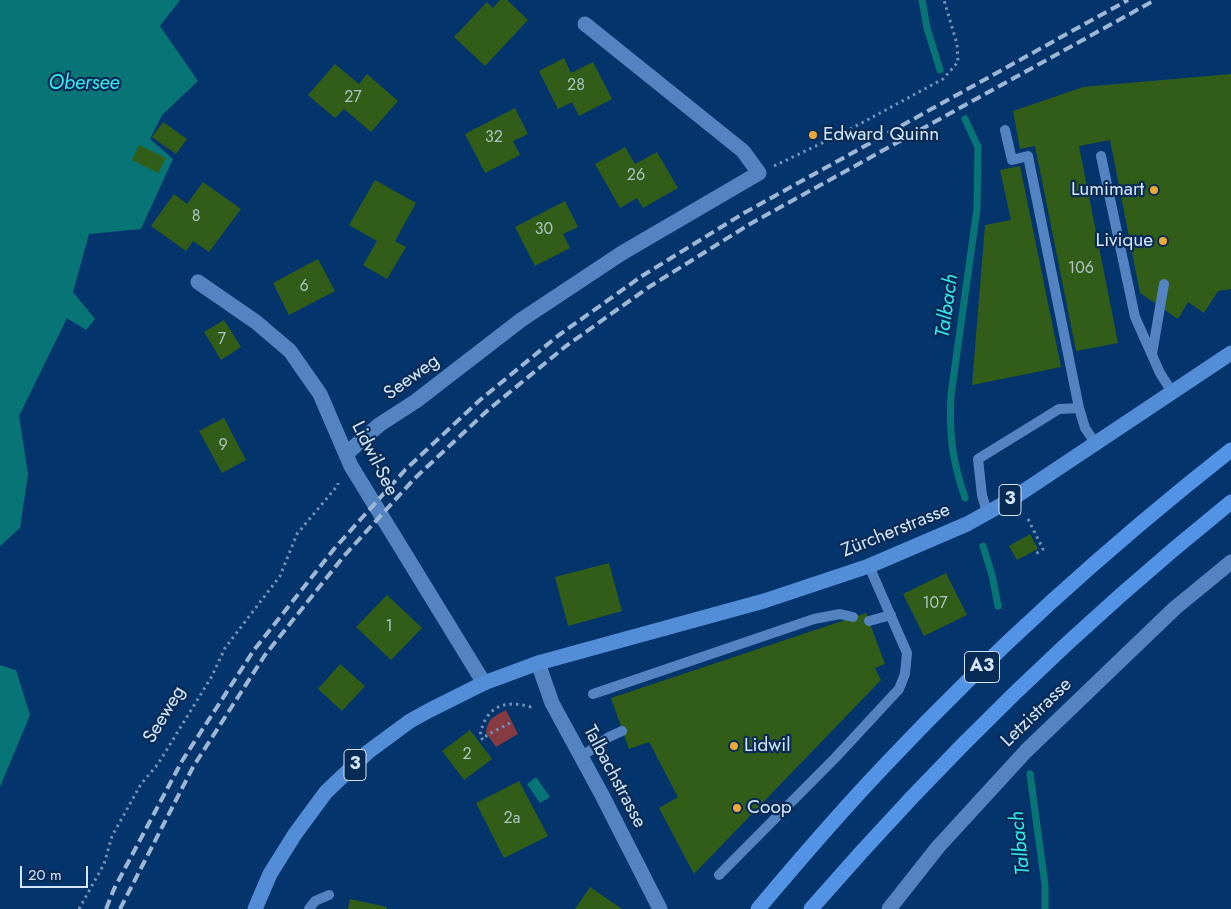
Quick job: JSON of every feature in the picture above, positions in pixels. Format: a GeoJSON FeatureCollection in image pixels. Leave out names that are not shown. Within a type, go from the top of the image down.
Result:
{"type":"FeatureCollection","features":[{"type":"Feature","properties":{"kind":"highway","name":"A3"},"geometry":{"type":"LineString","coordinates":[[758,909],[818,838],[887,762],[1028,622],[1100,558],[1231,450]]}},
{"type":"Feature","properties":{"kind":"highway","name":"A3"},"geometry":{"type":"LineString","coordinates":[[811,909],[909,798],[1010,696],[1134,583],[1231,502]]}},
{"type":"Feature","properties":{"kind":"main road","name":"Zürcherstrasse"},"geometry":{"type":"LineString","coordinates":[[538,662],[764,601],[869,566],[967,524],[1012,499],[1231,354]]}},
{"type":"Feature","properties":{"kind":"main road","name":"3"},"geometry":{"type":"LineString","coordinates":[[255,909],[270,874],[295,834],[326,792],[368,752],[410,721],[484,683],[538,662]]}},
{"type":"Feature","properties":{"kind":"street"},"geometry":{"type":"LineString","coordinates":[[585,24],[743,150],[759,173]]}},
{"type":"Feature","properties":{"kind":"street","name":"Seeweg"},"geometry":{"type":"LineString","coordinates":[[349,460],[379,425],[416,401],[521,320],[622,253],[759,173]]}},
{"type":"Feature","properties":{"kind":"street","name":"Lidwil-See"},"geometry":{"type":"LineString","coordinates":[[198,282],[256,322],[290,351],[320,394],[349,460],[484,683]]}},
{"type":"Feature","properties":{"kind":"street","name":"Letzistrasse"},"geometry":{"type":"LineString","coordinates":[[889,909],[938,847],[1026,751],[1175,608],[1231,562]]}},
{"type":"Feature","properties":{"kind":"street","name":"Talbachstrasse"},"geometry":{"type":"LineString","coordinates":[[538,662],[552,703],[660,909]]}},
{"type":"Feature","properties":{"kind":"lane"},"geometry":{"type":"LineString","coordinates":[[1005,130],[1012,160],[1028,156],[1078,408],[1085,428],[1096,444]]}},
{"type":"Feature","properties":{"kind":"lane"},"geometry":{"type":"LineString","coordinates":[[1101,156],[1135,317],[1160,373],[1172,392]]}},
{"type":"Feature","properties":{"kind":"lane"},"geometry":{"type":"LineString","coordinates":[[1152,354],[1164,284]]}},
{"type":"Feature","properties":{"kind":"lane"},"geometry":{"type":"LineString","coordinates":[[987,512],[982,495],[978,459],[1059,410],[1078,408]]}},
{"type":"Feature","properties":{"kind":"lane"},"geometry":{"type":"LineString","coordinates":[[719,875],[836,757],[899,689],[905,674],[907,653],[869,566]]}},
{"type":"Feature","properties":{"kind":"lane"},"geometry":{"type":"LineString","coordinates":[[593,694],[814,619],[840,614],[853,617]]}},
{"type":"Feature","properties":{"kind":"lane"},"geometry":{"type":"LineString","coordinates":[[869,621],[891,615]]}},
{"type":"Feature","properties":{"kind":"lane"},"geometry":{"type":"LineString","coordinates":[[581,757],[609,737],[622,731]]}},
{"type":"Feature","properties":{"kind":"lane"},"geometry":{"type":"LineString","coordinates":[[309,909],[315,900],[329,895]]}},
{"type":"Feature","properties":{"kind":"path"},"geometry":{"type":"LineString","coordinates":[[759,173],[844,133],[943,80],[958,62],[957,44],[944,0]]}},
{"type":"Feature","properties":{"kind":"path","name":"Seeweg"},"geometry":{"type":"LineString","coordinates":[[79,909],[104,864],[112,836],[141,784],[158,764],[212,676],[225,648],[280,576],[297,534],[338,485],[338,470],[349,460]]}},
{"type":"Feature","properties":{"kind":"path"},"geometry":{"type":"LineString","coordinates":[[1028,519],[1043,549],[1034,555]]}},
{"type":"Feature","properties":{"kind":"path"},"geometry":{"type":"LineString","coordinates":[[510,723],[487,735],[483,740],[480,736],[482,723],[490,714],[502,706],[517,703],[531,707],[536,704]]}},
{"type":"Feature","properties":{"kind":"shaded area"},"geometry":{"type":"Polygon","coordinates":[[[506,710],[518,734],[496,747],[486,733],[488,724],[492,718],[506,710]]]}},
{"type":"Feature","properties":{"kind":"water","name":"Obersee"},"geometry":{"type":"Polygon","coordinates":[[[0,0],[180,0],[160,26],[198,81],[162,115],[150,139],[173,159],[141,229],[89,234],[73,292],[95,319],[86,330],[67,318],[19,416],[28,474],[20,528],[0,546],[0,0]]]}},
{"type":"Feature","properties":{"kind":"water"},"geometry":{"type":"Polygon","coordinates":[[[0,665],[16,670],[30,715],[0,787],[0,665]]]}},
{"type":"Feature","properties":{"kind":"water"},"geometry":{"type":"Polygon","coordinates":[[[536,777],[550,797],[540,803],[527,784],[536,777]]]}},
{"type":"Feature","properties":{"kind":"building"},"geometry":{"type":"Polygon","coordinates":[[[500,0],[507,0],[528,20],[485,66],[454,37],[487,2],[493,8],[500,0]]]}},
{"type":"Feature","properties":{"kind":"building"},"geometry":{"type":"Polygon","coordinates":[[[564,58],[571,73],[593,62],[612,99],[579,116],[572,102],[558,109],[539,71],[564,58]]]}},
{"type":"Feature","properties":{"kind":"building"},"geometry":{"type":"Polygon","coordinates":[[[335,64],[359,84],[367,74],[398,101],[371,132],[344,109],[335,118],[308,95],[335,64]]]}},
{"type":"Feature","properties":{"kind":"building"},"geometry":{"type":"Polygon","coordinates":[[[1231,74],[1231,289],[1218,291],[1204,313],[1188,302],[1178,319],[1140,293],[1110,140],[1079,146],[1118,343],[1076,351],[1035,146],[1020,149],[1013,111],[1083,87],[1231,74]]]}},
{"type":"Feature","properties":{"kind":"building"},"geometry":{"type":"Polygon","coordinates":[[[515,108],[528,134],[513,141],[520,155],[485,173],[465,134],[515,108]]]}},
{"type":"Feature","properties":{"kind":"building"},"geometry":{"type":"Polygon","coordinates":[[[163,122],[187,139],[176,154],[152,137],[163,122]]]}},
{"type":"Feature","properties":{"kind":"building"},"geometry":{"type":"Polygon","coordinates":[[[139,145],[166,158],[158,173],[132,160],[139,145]]]}},
{"type":"Feature","properties":{"kind":"building"},"geometry":{"type":"Polygon","coordinates":[[[625,147],[635,164],[657,152],[678,188],[643,208],[637,198],[620,208],[595,164],[625,147]]]}},
{"type":"Feature","properties":{"kind":"building"},"geometry":{"type":"Polygon","coordinates":[[[1020,166],[1061,367],[972,385],[985,225],[1011,220],[1000,170],[1020,166]]]}},
{"type":"Feature","properties":{"kind":"building"},"geometry":{"type":"Polygon","coordinates":[[[375,180],[416,203],[395,241],[406,247],[387,279],[363,265],[377,241],[349,225],[375,180]]]}},
{"type":"Feature","properties":{"kind":"building"},"geometry":{"type":"Polygon","coordinates":[[[203,182],[241,209],[209,252],[193,241],[186,251],[151,226],[174,194],[187,204],[203,182]]]}},
{"type":"Feature","properties":{"kind":"building"},"geometry":{"type":"Polygon","coordinates":[[[565,201],[578,227],[563,234],[570,248],[535,266],[515,227],[565,201]]]}},
{"type":"Feature","properties":{"kind":"building"},"geometry":{"type":"Polygon","coordinates":[[[318,259],[335,291],[289,315],[273,283],[318,259]]]}},
{"type":"Feature","properties":{"kind":"building"},"geometry":{"type":"Polygon","coordinates":[[[224,320],[241,347],[221,360],[204,332],[224,320]]]}},
{"type":"Feature","properties":{"kind":"building"},"geometry":{"type":"Polygon","coordinates":[[[224,418],[246,460],[222,473],[199,431],[224,418]]]}},
{"type":"Feature","properties":{"kind":"building"},"geometry":{"type":"Polygon","coordinates":[[[1030,534],[1038,549],[1017,560],[1009,546],[1030,534]]]}},
{"type":"Feature","properties":{"kind":"building"},"geometry":{"type":"Polygon","coordinates":[[[609,563],[622,611],[568,626],[555,577],[609,563]]]}},
{"type":"Feature","properties":{"kind":"building"},"geometry":{"type":"Polygon","coordinates":[[[946,573],[967,615],[924,636],[903,594],[946,573]]]}},
{"type":"Feature","properties":{"kind":"building"},"geometry":{"type":"Polygon","coordinates":[[[387,595],[422,628],[391,660],[356,627],[387,595]]]}},
{"type":"Feature","properties":{"kind":"building","name":"Lidwil"},"geometry":{"type":"Polygon","coordinates":[[[866,613],[885,664],[875,668],[881,680],[694,874],[659,808],[678,797],[649,742],[629,749],[611,698],[866,613]]]}},
{"type":"Feature","properties":{"kind":"building"},"geometry":{"type":"Polygon","coordinates":[[[340,664],[365,686],[342,711],[318,689],[340,664]]]}},
{"type":"Feature","properties":{"kind":"building"},"geometry":{"type":"Polygon","coordinates":[[[470,730],[492,759],[464,780],[442,751],[470,730]]]}},
{"type":"Feature","properties":{"kind":"building"},"geometry":{"type":"Polygon","coordinates":[[[519,781],[548,836],[504,858],[476,803],[519,781]]]}},
{"type":"Feature","properties":{"kind":"building"},"geometry":{"type":"Polygon","coordinates":[[[590,887],[622,909],[575,909],[590,887]]]}},
{"type":"Feature","properties":{"kind":"building"},"geometry":{"type":"Polygon","coordinates":[[[350,899],[387,907],[386,909],[348,909],[350,899]]]}},
{"type":"Feature","properties":{"kind":"waterway","name":"Talbach"},"geometry":{"type":"LineString","coordinates":[[922,0],[927,28],[940,70]]}},
{"type":"Feature","properties":{"kind":"waterway","name":"Talbach"},"geometry":{"type":"LineString","coordinates":[[965,119],[978,147],[977,209],[950,410],[952,447],[965,498]]}},
{"type":"Feature","properties":{"kind":"waterway","name":"Talbach"},"geometry":{"type":"LineString","coordinates":[[983,546],[992,575],[998,606]]}},
{"type":"Feature","properties":{"kind":"waterway","name":"Talbach"},"geometry":{"type":"LineString","coordinates":[[1030,774],[1045,885],[1045,909]]}},
{"type":"Feature","properties":{"kind":"railway"},"geometry":{"type":"LineString","coordinates":[[106,909],[114,889],[182,761],[254,650],[334,549],[405,470],[480,400],[559,335],[642,276],[744,213],[1128,0]]}},
{"type":"Feature","properties":{"kind":"railway"},"geometry":{"type":"LineString","coordinates":[[120,909],[193,767],[265,655],[344,556],[415,478],[488,410],[566,346],[649,287],[750,224],[1155,0]]}},
{"type":"Feature","properties":{"kind":"place","name":"Edward Quinn"},"geometry":{"type":"Point","coordinates":[813,135]}},
{"type":"Feature","properties":{"kind":"place","name":"Lumimart"},"geometry":{"type":"Point","coordinates":[1154,190]}},
{"type":"Feature","properties":{"kind":"place","name":"Livique"},"geometry":{"type":"Point","coordinates":[1163,241]}},
{"type":"Feature","properties":{"kind":"place","name":"Lidwil"},"geometry":{"type":"Point","coordinates":[734,746]}},
{"type":"Feature","properties":{"kind":"place","name":"Coop"},"geometry":{"type":"Point","coordinates":[737,808]}}]}
